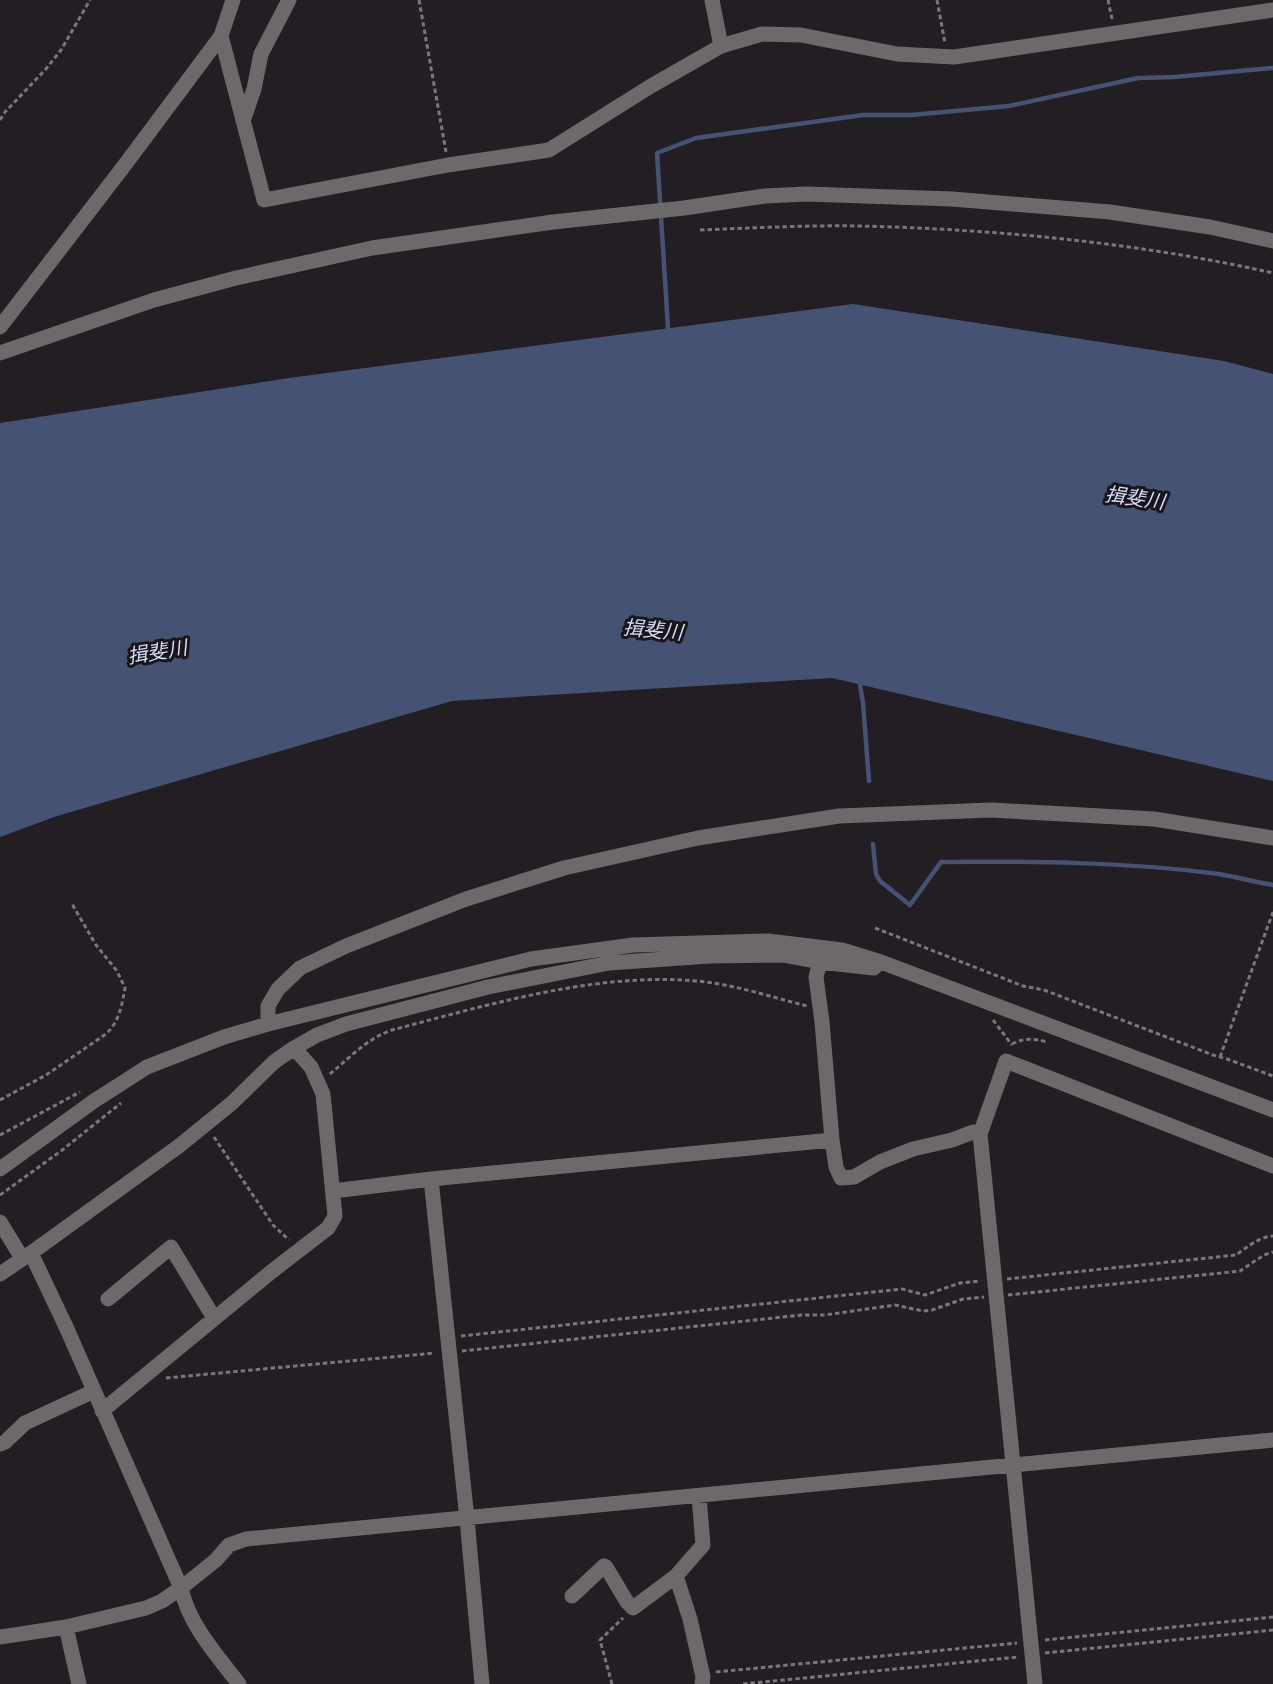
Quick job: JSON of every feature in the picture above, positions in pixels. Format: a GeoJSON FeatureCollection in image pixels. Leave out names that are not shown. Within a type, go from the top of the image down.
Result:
{"type":"FeatureCollection","features":[{"type":"Feature","properties":{"kind":"street"},"geometry":{"type":"LineString","coordinates":[[0,327],[221,36],[232,0]]}},
{"type":"Feature","properties":{"kind":"street"},"geometry":{"type":"LineString","coordinates":[[243,121],[254,89],[261,54],[289,0]]}},
{"type":"Feature","properties":{"kind":"street"},"geometry":{"type":"LineString","coordinates":[[712,0],[721,46]]}},
{"type":"Feature","properties":{"kind":"street"},"geometry":{"type":"LineString","coordinates":[[221,36],[264,200],[448,165],[549,150],[651,86],[721,46],[762,34],[801,35],[897,54],[954,57],[1273,10]]}},
{"type":"Feature","properties":{"kind":"street"},"geometry":{"type":"LineString","coordinates":[[0,353],[154,300],[236,278],[372,248],[553,222],[684,208],[765,196],[806,194],[952,199],[1098,211],[1210,227],[1273,241]]}},
{"type":"Feature","properties":{"kind":"street"},"geometry":{"type":"LineString","coordinates":[[268,1024],[268,1006],[278,989],[300,968],[346,945],[466,899],[564,868],[698,838],[839,816],[992,810],[1155,819],[1273,838]]}},
{"type":"Feature","properties":{"kind":"street"},"geometry":{"type":"LineString","coordinates":[[0,1169],[94,1101],[147,1067],[224,1037],[531,959],[633,945],[768,940],[842,950],[1273,1110]]}},
{"type":"Feature","properties":{"kind":"street"},"geometry":{"type":"LineString","coordinates":[[0,1274],[179,1146],[232,1103],[274,1062],[317,1035],[357,1021],[488,987],[609,963],[720,956],[783,955],[874,968],[880,963]]}},
{"type":"Feature","properties":{"kind":"street"},"geometry":{"type":"LineString","coordinates":[[820,962],[816,977],[832,1140],[836,1167],[841,1178],[854,1177],[880,1162],[913,1149],[952,1140],[973,1132],[980,1134]]}},
{"type":"Feature","properties":{"kind":"street"},"geometry":{"type":"LineString","coordinates":[[102,1411],[328,1228],[332,1222],[335,1216],[323,1094],[310,1067],[294,1048]]}},
{"type":"Feature","properties":{"kind":"street"},"geometry":{"type":"LineString","coordinates":[[1035,1684],[980,1134],[1006,1061],[1273,1166]]}},
{"type":"Feature","properties":{"kind":"street"},"geometry":{"type":"LineString","coordinates":[[333,1191],[431,1179],[832,1140]]}},
{"type":"Feature","properties":{"kind":"street"},"geometry":{"type":"LineString","coordinates":[[431,1179],[482,1684]]}},
{"type":"Feature","properties":{"kind":"street"},"geometry":{"type":"LineString","coordinates":[[0,1222],[26,1255],[67,1329],[199,1631],[239,1684]]}},
{"type":"Feature","properties":{"kind":"street"},"geometry":{"type":"LineString","coordinates":[[108,1299],[171,1246],[214,1318]]}},
{"type":"Feature","properties":{"kind":"street"},"geometry":{"type":"LineString","coordinates":[[0,1444],[25,1423],[94,1390]]}},
{"type":"Feature","properties":{"kind":"street"},"geometry":{"type":"LineString","coordinates":[[0,1637],[66,1627],[146,1608],[162,1601],[181,1587],[216,1560],[229,1545],[246,1539],[1273,1440]]}},
{"type":"Feature","properties":{"kind":"street"},"geometry":{"type":"LineString","coordinates":[[572,1596],[604,1566],[633,1608],[676,1576],[703,1545],[699,1496]]}},
{"type":"Feature","properties":{"kind":"street"},"geometry":{"type":"LineString","coordinates":[[676,1576],[690,1619],[702,1679]]}},
{"type":"Feature","properties":{"kind":"street"},"geometry":{"type":"LineString","coordinates":[[66,1627],[79,1684]]}},
{"type":"Feature","properties":{"kind":"path"},"geometry":{"type":"LineString","coordinates":[[0,120],[61,50],[90,0]]}},
{"type":"Feature","properties":{"kind":"path"},"geometry":{"type":"LineString","coordinates":[[419,0],[448,165]]}},
{"type":"Feature","properties":{"kind":"path"},"geometry":{"type":"LineString","coordinates":[[937,0],[947,56]]}},
{"type":"Feature","properties":{"kind":"path"},"geometry":{"type":"LineString","coordinates":[[1108,0],[1114,33]]}},
{"type":"Feature","properties":{"kind":"path"},"geometry":{"type":"LineString","coordinates":[[700,230],[857,226],[950,229],[1099,243],[1232,264],[1273,273]]}},
{"type":"Feature","properties":{"kind":"path"},"geometry":{"type":"LineString","coordinates":[[0,1100],[46,1075],[106,1034],[113,1027],[117,1018],[125,988],[117,971],[96,945],[72,904]]}},
{"type":"Feature","properties":{"kind":"path"},"geometry":{"type":"LineString","coordinates":[[1220,1057],[1273,912]]}},
{"type":"Feature","properties":{"kind":"path"},"geometry":{"type":"LineString","coordinates":[[875,928],[1023,986],[1044,990],[1273,1076]]}},
{"type":"Feature","properties":{"kind":"path"},"geometry":{"type":"LineString","coordinates":[[318,1084],[361,1047],[380,1034],[454,1014],[583,986],[647,980],[698,981],[717,983],[820,1010]]}},
{"type":"Feature","properties":{"kind":"path"},"geometry":{"type":"LineString","coordinates":[[992,1019],[1012,1044],[1009,1062]]}},
{"type":"Feature","properties":{"kind":"path"},"geometry":{"type":"LineString","coordinates":[[0,1195],[61,1151],[122,1102]]}},
{"type":"Feature","properties":{"kind":"path"},"geometry":{"type":"LineString","coordinates":[[206,1124],[273,1225],[299,1250]]}},
{"type":"Feature","properties":{"kind":"path"},"geometry":{"type":"LineString","coordinates":[[164,1378],[902,1289],[926,1295],[960,1283],[1236,1255],[1254,1242],[1273,1236]]}},
{"type":"Feature","properties":{"kind":"path"},"geometry":{"type":"LineString","coordinates":[[448,1345],[802,1315],[825,1315],[895,1305],[923,1311],[932,1310],[963,1299],[1240,1271],[1264,1255],[1273,1252]]}},
{"type":"Feature","properties":{"kind":"path"},"geometry":{"type":"LineString","coordinates":[[612,1684],[600,1640],[633,1608]]}},
{"type":"Feature","properties":{"kind":"path"},"geometry":{"type":"LineString","coordinates":[[743,1684],[1273,1617]]}},
{"type":"Feature","properties":{"kind":"path"},"geometry":{"type":"LineString","coordinates":[[702,1679],[1032,1648],[1273,1630]]}},
{"type":"Feature","properties":{"kind":"water","name":"揖斐川"},"geometry":{"type":"Polygon","coordinates":[[[853,304],[1224,361],[1273,374],[1273,781],[832,678],[452,701],[57,816],[0,837],[0,423],[289,378],[853,304]]]}},
{"type":"Feature","properties":{"kind":"waterway"},"geometry":{"type":"LineString","coordinates":[[668,328],[657,153],[696,138],[863,115],[911,115],[1009,106],[1138,78],[1273,68]]}},
{"type":"Feature","properties":{"kind":"waterway"},"geometry":{"type":"LineString","coordinates":[[859,679],[869,781]]}},
{"type":"Feature","properties":{"kind":"waterway"},"geometry":{"type":"LineString","coordinates":[[873,844],[876,874],[880,881],[910,905],[941,862],[1045,862],[1150,867],[1219,874],[1273,885]]}}]}
